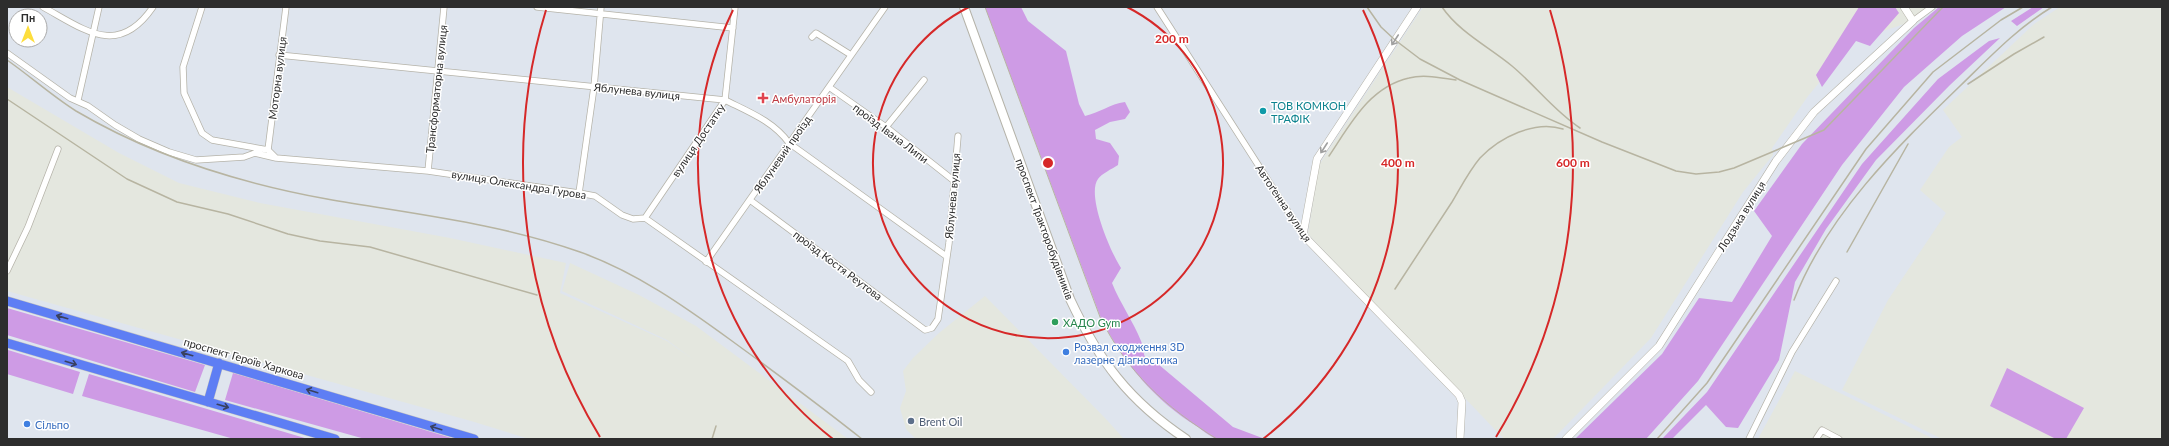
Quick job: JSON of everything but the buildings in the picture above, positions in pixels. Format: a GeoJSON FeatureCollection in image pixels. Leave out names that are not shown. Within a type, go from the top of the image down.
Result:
{"type":"FeatureCollection","features":[{"type":"Feature","properties":{"kind":"main road","name":"проспект Тракторобудівників"},"geometry":{"type":"LineString","coordinates":[[964,7],[1068,292],[1085,332],[1105,363],[1130,394],[1165,425],[1186,439]]}},
{"type":"Feature","properties":{"kind":"main road","name":"проспект Героїв Харкова"},"geometry":{"type":"LineString","coordinates":[[7,301],[474,439]]}},
{"type":"Feature","properties":{"kind":"main road"},"geometry":{"type":"LineString","coordinates":[[7,343],[335,439]]}},
{"type":"Feature","properties":{"kind":"main road"},"geometry":{"type":"LineString","coordinates":[[208,402],[219,363]]}},
{"type":"Feature","properties":{"kind":"street"},"geometry":{"type":"LineString","coordinates":[[43,7],[94,35],[124,34],[146,17],[152,7]]}},
{"type":"Feature","properties":{"kind":"street"},"geometry":{"type":"LineString","coordinates":[[78,100],[94,35],[99,7]]}},
{"type":"Feature","properties":{"kind":"street"},"geometry":{"type":"LineString","coordinates":[[202,7],[183,67],[184,93],[202,133],[212,140],[268,150],[276,158]]}},
{"type":"Feature","properties":{"kind":"street","name":"Моторна вулиця"},"geometry":{"type":"LineString","coordinates":[[268,150],[286,7]]}},
{"type":"Feature","properties":{"kind":"street","name":"Трансформаторна вулиця"},"geometry":{"type":"LineString","coordinates":[[428,171],[444,7]]}},
{"type":"Feature","properties":{"kind":"street"},"geometry":{"type":"LineString","coordinates":[[537,7],[732,28]]}},
{"type":"Feature","properties":{"kind":"street"},"geometry":{"type":"LineString","coordinates":[[579,193],[594,87],[601,7]]}},
{"type":"Feature","properties":{"kind":"street","name":"вулиця Достатку"},"geometry":{"type":"LineString","coordinates":[[645,218],[725,100],[735,7]]}},
{"type":"Feature","properties":{"kind":"street","name":"Яблуневий проїзд"},"geometry":{"type":"LineString","coordinates":[[706,262],[885,7]]}},
{"type":"Feature","properties":{"kind":"street","name":"Автоґенна вулиця"},"geometry":{"type":"LineString","coordinates":[[1158,7],[1303,235],[1459,396],[1462,402],[1460,439]]}},
{"type":"Feature","properties":{"kind":"street"},"geometry":{"type":"LineString","coordinates":[[1303,235],[1317,159],[1417,7]]}},
{"type":"Feature","properties":{"kind":"street"},"geometry":{"type":"LineString","coordinates":[[1904,7],[1913,21]]}},
{"type":"Feature","properties":{"kind":"street","name":"Лодзька вулиця"},"geometry":{"type":"LineString","coordinates":[[1566,439],[1659,346],[1776,161],[1814,112],[1913,21],[1932,7]]}},
{"type":"Feature","properties":{"kind":"street"},"geometry":{"type":"LineString","coordinates":[[812,37],[816,32],[851,55]]}},
{"type":"Feature","properties":{"kind":"street","name":"вулиця Олександра Гурова"},"geometry":{"type":"LineString","coordinates":[[7,53],[70,98],[78,100],[127,133],[151,144],[196,160],[244,157],[255,153],[276,158],[428,171],[595,196],[622,215],[633,219],[645,218]]}},
{"type":"Feature","properties":{"kind":"street","name":"Яблунева вулиця"},"geometry":{"type":"LineString","coordinates":[[279,55],[725,100],[764,119],[782,134],[789,144],[946,256]]}},
{"type":"Feature","properties":{"kind":"street"},"geometry":{"type":"LineString","coordinates":[[886,127],[924,80]]}},
{"type":"Feature","properties":{"kind":"street","name":"проїзд Івана Липи"},"geometry":{"type":"LineString","coordinates":[[829,87],[886,127],[953,180]]}},
{"type":"Feature","properties":{"kind":"street","name":"Яблунева вулиця"},"geometry":{"type":"LineString","coordinates":[[925,330],[932,328],[938,319],[958,136]]}},
{"type":"Feature","properties":{"kind":"street"},"geometry":{"type":"LineString","coordinates":[[7,271],[31,220],[58,149]]}},
{"type":"Feature","properties":{"kind":"street","name":"проїзд Костя Реутова"},"geometry":{"type":"LineString","coordinates":[[750,200],[925,330]]}},
{"type":"Feature","properties":{"kind":"street"},"geometry":{"type":"LineString","coordinates":[[645,218],[848,361],[859,380],[871,392]]}},
{"type":"Feature","properties":{"kind":"street"},"geometry":{"type":"LineString","coordinates":[[1757,439],[1750,438],[1792,352],[1836,281]]}},
{"type":"Feature","properties":{"kind":"street"},"geometry":{"type":"LineString","coordinates":[[1816,439],[1822,430],[1839,439]]}},
{"type":"Feature","properties":{"kind":"shaded area"},"geometry":{"type":"Polygon","coordinates":[[[985,7],[1021,7],[1028,21],[1066,51],[1079,104],[1085,116],[1125,102],[1130,112],[1125,119],[1110,122],[1095,130],[1096,139],[1110,143],[1119,156],[1118,165],[1099,177],[1095,187],[1095,198],[1101,224],[1121,268],[1112,283],[1138,334],[1145,357],[1150,363],[1158,364],[1233,427],[1265,439],[1220,440],[1211,436],[1182,417],[1154,393],[1129,364],[1119,349],[1100,316],[985,7]]]}},
{"type":"Feature","properties":{"kind":"shaded area"},"geometry":{"type":"Polygon","coordinates":[[[1423,7],[1926,7],[1913,21],[1854,41],[1808,96],[1772,148],[1773,155],[1743,192],[1651,338],[1553,439],[1504,439],[1308,234],[1319,165],[1423,7]]]}},
{"type":"Feature","properties":{"kind":"shaded area"},"geometry":{"type":"Polygon","coordinates":[[[1859,7],[1895,7],[1899,13],[1870,46],[1856,41],[1822,87],[1816,75],[1859,7]]]}},
{"type":"Feature","properties":{"kind":"shaded area"},"geometry":{"type":"Polygon","coordinates":[[[1939,7],[2006,7],[1962,36],[1904,87],[1842,165],[1698,381],[1646,439],[1575,439],[1662,354],[1699,298],[1732,302],[1772,236],[1754,211],[1802,144],[1914,28],[1939,7]]]}},
{"type":"Feature","properties":{"kind":"shaded area"},"geometry":{"type":"Polygon","coordinates":[[[2033,7],[2044,7],[2017,26],[2011,21],[2033,7]]]}},
{"type":"Feature","properties":{"kind":"shaded area"},"geometry":{"type":"Polygon","coordinates":[[[2060,7],[2162,7],[2162,439],[1942,439],[1842,390],[1888,300],[1946,213],[1920,190],[1949,147],[1962,137],[1943,110],[2034,24],[2060,7]]]}},
{"type":"Feature","properties":{"kind":"shaded area"},"geometry":{"type":"Polygon","coordinates":[[[2000,38],[1950,85],[1876,160],[1826,229],[1795,282],[1779,360],[1738,428],[1726,427],[1706,405],[1672,439],[1662,439],[1707,392],[1862,164],[1938,79],[1989,41],[2000,38]]]}},
{"type":"Feature","properties":{"kind":"shaded area"},"geometry":{"type":"Polygon","coordinates":[[[7,87],[119,153],[179,183],[260,203],[450,238],[566,263],[560,293],[667,341],[694,360],[667,340],[562,291],[570,263],[639,295],[696,326],[848,439],[529,439],[471,421],[7,291],[7,87]]]}},
{"type":"Feature","properties":{"kind":"shaded area"},"geometry":{"type":"Polygon","coordinates":[[[985,296],[1124,439],[916,439],[906,429],[900,408],[906,391],[903,371],[913,358],[939,333],[985,296]]]}},
{"type":"Feature","properties":{"kind":"shaded area"},"geometry":{"type":"Polygon","coordinates":[[[7,308],[205,365],[195,392],[7,335],[7,308]]]}},
{"type":"Feature","properties":{"kind":"shaded area"},"geometry":{"type":"Polygon","coordinates":[[[8,350],[80,372],[73,394],[7,374],[8,350]]]}},
{"type":"Feature","properties":{"kind":"shaded area"},"geometry":{"type":"Polygon","coordinates":[[[2007,368],[2084,408],[2066,439],[2056,439],[1990,406],[2007,368]]]}},
{"type":"Feature","properties":{"kind":"shaded area"},"geometry":{"type":"Polygon","coordinates":[[[1795,371],[1934,439],[1758,439],[1795,371]]]}},
{"type":"Feature","properties":{"kind":"shaded area"},"geometry":{"type":"Polygon","coordinates":[[[233,373],[455,439],[365,439],[225,400],[233,373]]]}},
{"type":"Feature","properties":{"kind":"shaded area"},"geometry":{"type":"Polygon","coordinates":[[[89,374],[308,439],[234,439],[82,396],[89,374]]]}},
{"type":"Feature","properties":{"kind":"tram line"},"geometry":{"type":"LineString","coordinates":[[985,7],[1100,317],[1122,355],[1149,387],[1164,401],[1198,427],[1217,439]]}},
{"type":"Feature","properties":{"kind":"railway"},"geometry":{"type":"LineString","coordinates":[[1367,7],[1381,27],[1395,40],[1420,59],[1460,80],[1602,142],[1676,171],[1696,174],[1719,172],[1734,168],[1824,130],[1943,7]]}},
{"type":"Feature","properties":{"kind":"railway"},"geometry":{"type":"LineString","coordinates":[[1442,7],[1466,32],[1512,66],[1553,106],[1580,128]]}},
{"type":"Feature","properties":{"kind":"railway"},"geometry":{"type":"LineString","coordinates":[[1657,439],[1707,383],[1866,149],[1933,72],[2001,20],[2023,7]]}},
{"type":"Feature","properties":{"kind":"railway"},"geometry":{"type":"LineString","coordinates":[[1794,300],[1808,269],[1825,239],[1865,184],[1912,134],[2004,44],[2027,24],[2052,7]]}},
{"type":"Feature","properties":{"kind":"railway"},"geometry":{"type":"LineString","coordinates":[[1968,84],[2014,54],[2044,37]]}},
{"type":"Feature","properties":{"kind":"railway"},"geometry":{"type":"LineString","coordinates":[[7,60],[76,111],[136,142],[166,155],[198,166],[229,176],[294,193],[487,226],[549,242],[601,260],[621,269],[696,315],[862,439]]}},
{"type":"Feature","properties":{"kind":"railway"},"geometry":{"type":"LineString","coordinates":[[1329,156],[1353,120],[1372,98],[1383,90],[1395,83],[1421,76],[1456,80]]}},
{"type":"Feature","properties":{"kind":"railway"},"geometry":{"type":"LineString","coordinates":[[7,99],[127,179],[177,202],[228,214],[288,234],[320,241],[370,247],[537,295]]}},
{"type":"Feature","properties":{"kind":"railway"},"geometry":{"type":"LineString","coordinates":[[1395,289],[1476,163],[1488,150],[1497,143],[1518,132],[1541,127],[1563,129]]}},
{"type":"Feature","properties":{"kind":"railway"},"geometry":{"type":"LineString","coordinates":[[1847,252],[1908,144]]}},
{"type":"Feature","properties":{"kind":"railway"},"geometry":{"type":"LineString","coordinates":[[712,439],[716,426]]}},
{"type":"Feature","properties":{"kind":"place","name":"Амбулаторія"},"geometry":{"type":"Point","coordinates":[763,98]}},
{"type":"Feature","properties":{"kind":"place","name":"ТОВ КОМКОН ТРАФІК"},"geometry":{"type":"Point","coordinates":[1263,111]}},
{"type":"Feature","properties":{"kind":"place","name":"ХАДО Gym"},"geometry":{"type":"Point","coordinates":[1055,322]}},
{"type":"Feature","properties":{"kind":"place","name":"Розвал сходження 3D лазерне діагностика"},"geometry":{"type":"Point","coordinates":[1066,352]}},
{"type":"Feature","properties":{"kind":"place","name":"Brent Oil"},"geometry":{"type":"Point","coordinates":[911,421]}},
{"type":"Feature","properties":{"kind":"place","name":"Сільпо"},"geometry":{"type":"Point","coordinates":[27,424]}}]}
